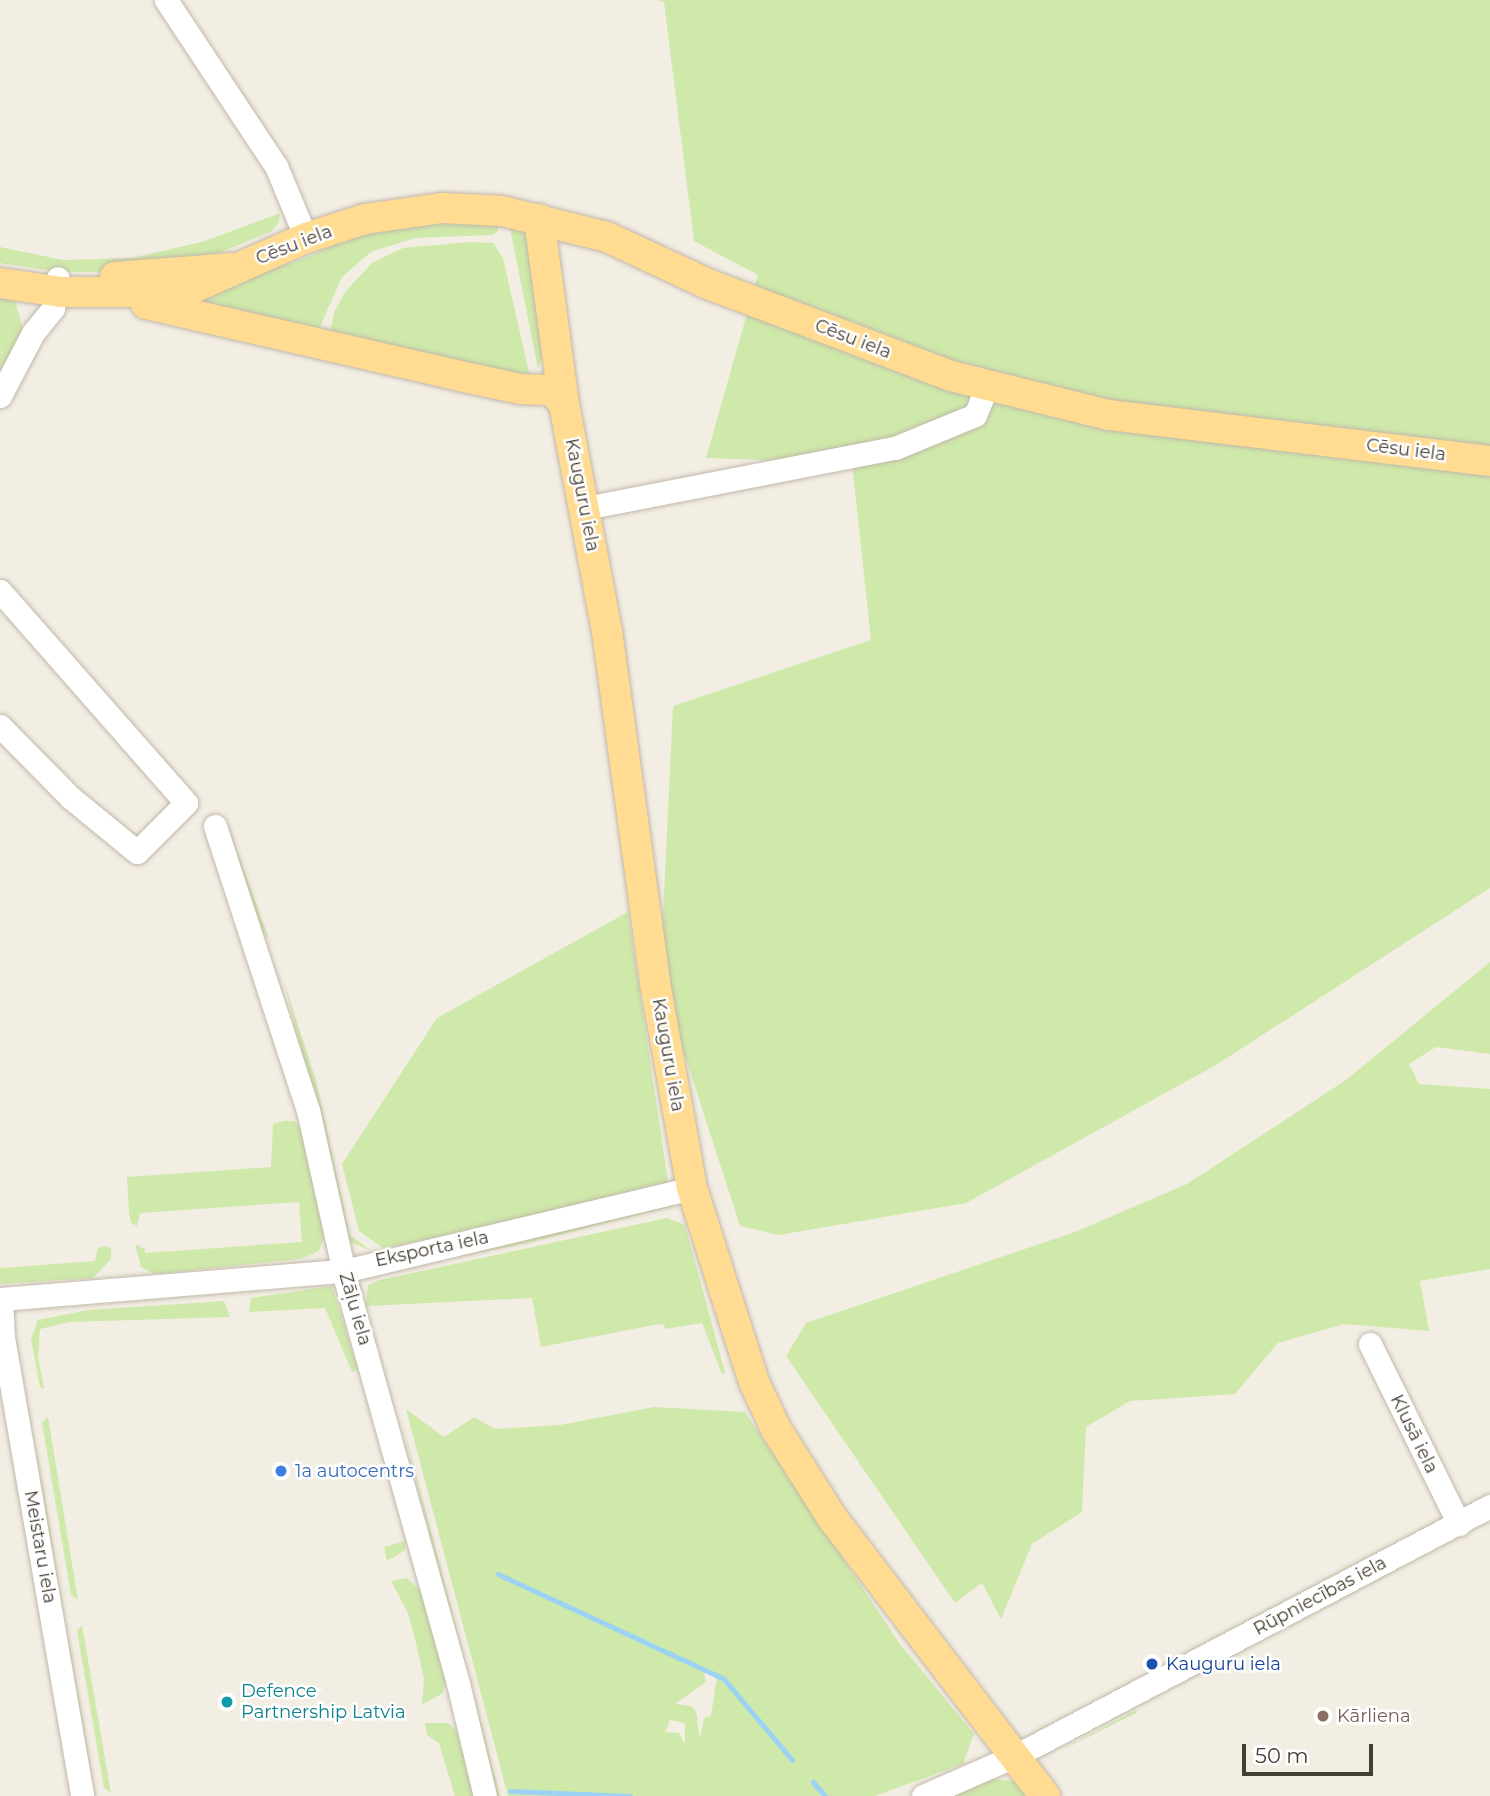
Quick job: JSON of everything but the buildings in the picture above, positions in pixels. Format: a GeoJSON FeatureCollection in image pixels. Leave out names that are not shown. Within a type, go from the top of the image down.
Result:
{"type":"FeatureCollection","features":[{"type":"Feature","properties":{"kind":"main road","name":"Cēsu iela"},"geometry":{"type":"LineString","coordinates":[[0,268],[95,293],[184,292],[209,285],[235,268],[306,238],[365,219],[442,208],[502,211],[607,237],[708,284],[942,372],[988,385],[1110,415],[1490,461]]}},
{"type":"Feature","properties":{"kind":"main road","name":"Kauguru iela"},"geometry":{"type":"LineString","coordinates":[[538,219],[564,404],[585,508],[655,983],[692,1188],[724,1290],[754,1382],[776,1429],[833,1519],[1017,1755],[1045,1796]]}},
{"type":"Feature","properties":{"kind":"main road","name":"Cēsu iela"},"geometry":{"type":"LineString","coordinates":[[0,283],[57,285],[235,268]]}},
{"type":"Feature","properties":{"kind":"main road"},"geometry":{"type":"LineString","coordinates":[[95,293],[520,389],[552,390],[564,404]]}},
{"type":"Feature","properties":{"kind":"street"},"geometry":{"type":"LineString","coordinates":[[166,0],[276,166],[306,238]]}},
{"type":"Feature","properties":{"kind":"street"},"geometry":{"type":"LineString","coordinates":[[0,396],[33,333],[53,308],[57,285]]}},
{"type":"Feature","properties":{"kind":"street"},"geometry":{"type":"LineString","coordinates":[[585,508],[895,448],[975,415],[988,385]]}},
{"type":"Feature","properties":{"kind":"street"},"geometry":{"type":"LineString","coordinates":[[0,591],[186,803],[137,852],[71,798],[0,726]]}},
{"type":"Feature","properties":{"kind":"street","name":"Zāļu iela"},"geometry":{"type":"LineString","coordinates":[[215,826],[308,1110],[344,1271],[452,1658],[485,1796]]}},
{"type":"Feature","properties":{"kind":"street","name":"Eksporta iela"},"geometry":{"type":"LineString","coordinates":[[1,1298],[344,1271],[692,1188]]}},
{"type":"Feature","properties":{"kind":"street","name":"Meistaru iela"},"geometry":{"type":"LineString","coordinates":[[1,1298],[4,1337],[82,1796]]}},
{"type":"Feature","properties":{"kind":"street","name":"Klusā iela"},"geometry":{"type":"LineString","coordinates":[[1370,1344],[1459,1524]]}},
{"type":"Feature","properties":{"kind":"street","name":"Rūpniecības iela"},"geometry":{"type":"LineString","coordinates":[[923,1796],[1017,1755],[1459,1524],[1487,1515]]}},
{"type":"Feature","properties":{"kind":"green space"},"geometry":{"type":"Polygon","coordinates":[[[657,0],[1490,0],[1490,888],[1216,1065],[966,1203],[779,1235],[740,1226],[660,978],[673,706],[871,640],[852,463],[706,458],[758,275],[694,241],[664,2],[657,0]]]}},
{"type":"Feature","properties":{"kind":"green space"},"geometry":{"type":"Polygon","coordinates":[[[280,213],[279,223],[270,232],[202,260],[120,272],[59,272],[0,263],[0,247],[63,260],[133,258],[205,241],[280,213]]]}},
{"type":"Feature","properties":{"kind":"green space"},"geometry":{"type":"Polygon","coordinates":[[[499,218],[498,231],[492,235],[415,238],[371,252],[342,277],[316,336],[182,298],[297,261],[357,235],[422,221],[499,218]]]}},
{"type":"Feature","properties":{"kind":"green space"},"geometry":{"type":"Polygon","coordinates":[[[508,218],[522,228],[532,246],[545,346],[538,369],[508,218]]]}},
{"type":"Feature","properties":{"kind":"green space"},"geometry":{"type":"Polygon","coordinates":[[[470,242],[493,243],[503,258],[530,377],[329,339],[334,312],[346,291],[372,263],[403,248],[470,242]]]}},
{"type":"Feature","properties":{"kind":"green space"},"geometry":{"type":"Polygon","coordinates":[[[0,293],[14,296],[24,333],[0,378],[0,293]]]}},
{"type":"Feature","properties":{"kind":"green space"},"geometry":{"type":"Polygon","coordinates":[[[228,826],[269,939],[260,930],[224,828],[228,826]]]}},
{"type":"Feature","properties":{"kind":"green space"},"geometry":{"type":"Polygon","coordinates":[[[628,912],[668,1182],[515,1222],[383,1248],[359,1231],[342,1164],[437,1018],[628,912]]]}},
{"type":"Feature","properties":{"kind":"green space"},"geometry":{"type":"Polygon","coordinates":[[[1490,962],[1490,1054],[1436,1047],[1409,1064],[1419,1084],[1490,1089],[1490,1269],[1420,1281],[1429,1331],[1344,1324],[1278,1343],[1235,1394],[1130,1401],[1086,1427],[1082,1512],[1032,1544],[1001,1619],[982,1583],[955,1603],[786,1356],[806,1323],[1075,1232],[1187,1184],[1346,1080],[1490,962]]]}},
{"type":"Feature","properties":{"kind":"green space"},"geometry":{"type":"Polygon","coordinates":[[[284,982],[316,1081],[350,1235],[370,1250],[349,1242],[284,982]]]}},
{"type":"Feature","properties":{"kind":"green space"},"geometry":{"type":"Polygon","coordinates":[[[294,1121],[303,1130],[324,1237],[319,1251],[301,1259],[154,1274],[141,1267],[135,1244],[145,1249],[145,1253],[302,1242],[299,1202],[140,1213],[137,1226],[131,1223],[129,1212],[127,1177],[271,1167],[273,1124],[294,1121]]]}},
{"type":"Feature","properties":{"kind":"green space"},"geometry":{"type":"Polygon","coordinates":[[[677,1205],[528,1243],[384,1271],[677,1205]]]}},
{"type":"Feature","properties":{"kind":"green space"},"geometry":{"type":"Polygon","coordinates":[[[667,1218],[685,1225],[725,1372],[722,1374],[702,1323],[665,1329],[664,1324],[654,1325],[541,1347],[532,1298],[367,1306],[366,1303],[368,1285],[380,1280],[667,1218]]]}},
{"type":"Feature","properties":{"kind":"green space"},"geometry":{"type":"Polygon","coordinates":[[[98,1248],[111,1248],[111,1259],[93,1278],[0,1284],[0,1268],[95,1261],[98,1248]]]}},
{"type":"Feature","properties":{"kind":"green space"},"geometry":{"type":"Polygon","coordinates":[[[332,1286],[358,1370],[352,1372],[325,1308],[249,1312],[251,1298],[332,1286]]]}},
{"type":"Feature","properties":{"kind":"green space"},"geometry":{"type":"Polygon","coordinates":[[[224,1301],[230,1317],[69,1322],[40,1329],[38,1357],[44,1389],[40,1387],[31,1339],[38,1320],[88,1310],[224,1301]]]}},
{"type":"Feature","properties":{"kind":"green space"},"geometry":{"type":"Polygon","coordinates":[[[654,1407],[745,1412],[900,1644],[974,1734],[963,1764],[875,1796],[508,1796],[406,1409],[444,1437],[474,1417],[495,1429],[560,1425],[654,1407]],[[703,1667],[706,1682],[675,1704],[691,1706],[696,1711],[700,1739],[704,1718],[711,1716],[717,1676],[703,1667]],[[670,1720],[665,1732],[679,1733],[685,1745],[685,1723],[670,1720]]]}},
{"type":"Feature","properties":{"kind":"green space"},"geometry":{"type":"Polygon","coordinates":[[[400,1414],[411,1455],[500,1796],[495,1796],[400,1414]]]}},
{"type":"Feature","properties":{"kind":"green space"},"geometry":{"type":"Polygon","coordinates":[[[48,1417],[78,1600],[71,1595],[42,1422],[48,1417]]]}},
{"type":"Feature","properties":{"kind":"green space"},"geometry":{"type":"Polygon","coordinates":[[[36,1440],[59,1587],[55,1580],[36,1440]]]}},
{"type":"Feature","properties":{"kind":"green space"},"geometry":{"type":"Polygon","coordinates":[[[405,1541],[405,1550],[387,1561],[384,1547],[405,1541]]]}},
{"type":"Feature","properties":{"kind":"green space"},"geometry":{"type":"Polygon","coordinates":[[[407,1578],[424,1595],[446,1681],[443,1693],[422,1705],[424,1679],[417,1647],[408,1613],[391,1581],[407,1578]]]}},
{"type":"Feature","properties":{"kind":"green space"},"geometry":{"type":"Polygon","coordinates":[[[82,1625],[111,1793],[104,1788],[77,1631],[82,1625]]]}},
{"type":"Feature","properties":{"kind":"green space"},"geometry":{"type":"Polygon","coordinates":[[[69,1642],[93,1782],[66,1655],[69,1642]]]}},
{"type":"Feature","properties":{"kind":"green space"},"geometry":{"type":"Polygon","coordinates":[[[1136,1710],[1138,1712],[1058,1752],[1136,1710]]]}},
{"type":"Feature","properties":{"kind":"green space"},"geometry":{"type":"Polygon","coordinates":[[[425,1723],[448,1723],[456,1730],[476,1796],[455,1796],[439,1743],[427,1735],[425,1723]]]}},
{"type":"Feature","properties":{"kind":"green space"},"geometry":{"type":"Polygon","coordinates":[[[986,1779],[1015,1781],[1026,1796],[952,1796],[986,1779]]]}},
{"type":"Feature","properties":{"kind":"waterway"},"geometry":{"type":"LineString","coordinates":[[498,1574],[724,1679],[792,1760]]}},
{"type":"Feature","properties":{"kind":"waterway"},"geometry":{"type":"LineString","coordinates":[[813,1782],[825,1796]]}},
{"type":"Feature","properties":{"kind":"waterway"},"geometry":{"type":"LineString","coordinates":[[510,1791],[630,1796]]}},
{"type":"Feature","properties":{"kind":"place","name":"1a autocentrs"},"geometry":{"type":"Point","coordinates":[281,1471]}},
{"type":"Feature","properties":{"kind":"place","name":"Kauguru iela"},"geometry":{"type":"Point","coordinates":[1152,1664]}},
{"type":"Feature","properties":{"kind":"place","name":"Defence Partnership Latvia"},"geometry":{"type":"Point","coordinates":[227,1702]}},
{"type":"Feature","properties":{"kind":"place","name":"Kārliena"},"geometry":{"type":"Point","coordinates":[1323,1716]}}]}
